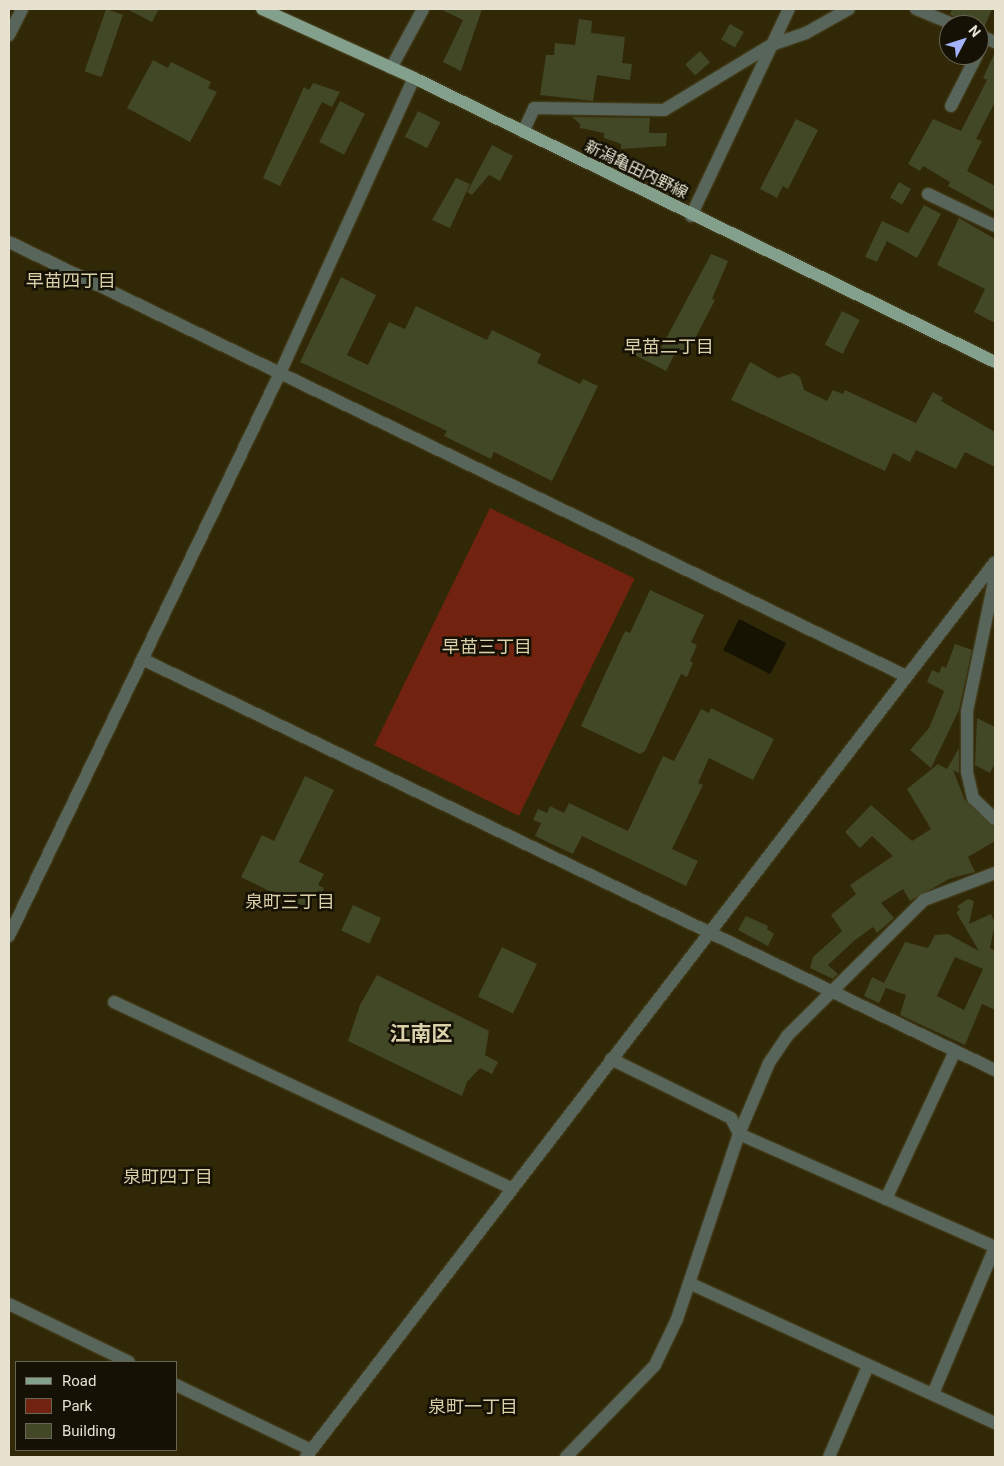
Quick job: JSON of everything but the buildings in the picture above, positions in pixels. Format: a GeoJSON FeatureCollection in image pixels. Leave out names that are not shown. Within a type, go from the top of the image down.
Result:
{"type":"FeatureCollection","features":[{"type":"Feature","properties":{"kind":"main road","name":"新潟亀田内野線"},"geometry":{"type":"LineString","coordinates":[[262,9],[414,78],[691,216],[995,362]]}},
{"type":"Feature","properties":{"kind":"street"},"geometry":{"type":"LineString","coordinates":[[9,35],[22,9]]}},
{"type":"Feature","properties":{"kind":"street"},"geometry":{"type":"LineString","coordinates":[[391,68],[422,9]]}},
{"type":"Feature","properties":{"kind":"street"},"geometry":{"type":"LineString","coordinates":[[691,216],[789,9]]}},
{"type":"Feature","properties":{"kind":"street"},"geometry":{"type":"LineString","coordinates":[[523,132],[534,108],[664,110],[771,45],[806,33],[849,9]]}},
{"type":"Feature","properties":{"kind":"street"},"geometry":{"type":"LineString","coordinates":[[916,9],[939,18]]}},
{"type":"Feature","properties":{"kind":"street"},"geometry":{"type":"LineString","coordinates":[[951,106],[972,65]]}},
{"type":"Feature","properties":{"kind":"street"},"geometry":{"type":"LineString","coordinates":[[9,936],[281,371],[414,78]]}},
{"type":"Feature","properties":{"kind":"street"},"geometry":{"type":"LineString","coordinates":[[928,194],[995,226]]}},
{"type":"Feature","properties":{"kind":"street"},"geometry":{"type":"LineString","coordinates":[[9,242],[281,371],[906,676]]}},
{"type":"Feature","properties":{"kind":"street"},"geometry":{"type":"LineString","coordinates":[[178,1386],[309,1454],[511,1188],[995,562]]}},
{"type":"Feature","properties":{"kind":"street"},"geometry":{"type":"LineString","coordinates":[[995,577],[968,710],[967,772],[972,798],[995,819]]}},
{"type":"Feature","properties":{"kind":"street"},"geometry":{"type":"LineString","coordinates":[[142,659],[708,935],[832,991],[995,1070]]}},
{"type":"Feature","properties":{"kind":"street"},"geometry":{"type":"LineString","coordinates":[[566,1457],[655,1365],[677,1319],[739,1134],[769,1063],[787,1036],[924,900],[995,873]]}},
{"type":"Feature","properties":{"kind":"street"},"geometry":{"type":"LineString","coordinates":[[114,1002],[511,1188]]}},
{"type":"Feature","properties":{"kind":"street"},"geometry":{"type":"LineString","coordinates":[[886,1199],[955,1051]]}},
{"type":"Feature","properties":{"kind":"street"},"geometry":{"type":"LineString","coordinates":[[611,1059],[731,1118],[739,1134],[995,1248],[934,1394]]}},
{"type":"Feature","properties":{"kind":"street"},"geometry":{"type":"LineString","coordinates":[[689,1283],[995,1423]]}},
{"type":"Feature","properties":{"kind":"street"},"geometry":{"type":"LineString","coordinates":[[9,1304],[128,1361]]}},
{"type":"Feature","properties":{"kind":"street"},"geometry":{"type":"LineString","coordinates":[[830,1457],[868,1366]]}},
{"type":"Feature","properties":{"kind":"green space"},"geometry":{"type":"Polygon","coordinates":[[[490,508],[635,579],[519,816],[374,745],[490,508]]]}},
{"type":"Feature","properties":{"kind":"shaded area"},"geometry":{"type":"Polygon","coordinates":[[[739,619],[786,643],[770,674],[723,650],[739,619]]]}},
{"type":"Feature","properties":{"kind":"district","name":"早苗四丁目"},"geometry":{"type":"Point","coordinates":[71,281]}},
{"type":"Feature","properties":{"kind":"district","name":"早苗二丁目"},"geometry":{"type":"Point","coordinates":[669,347]}},
{"type":"Feature","properties":{"kind":"district","name":"早苗三丁目"},"geometry":{"type":"Point","coordinates":[487,647]}},
{"type":"Feature","properties":{"kind":"district","name":"泉町三丁目"},"geometry":{"type":"Point","coordinates":[290,902]}},
{"type":"Feature","properties":{"kind":"district","name":"江南区"},"geometry":{"type":"Point","coordinates":[421,1034]}},
{"type":"Feature","properties":{"kind":"district","name":"泉町四丁目"},"geometry":{"type":"Point","coordinates":[168,1177]}},
{"type":"Feature","properties":{"kind":"district","name":"泉町一丁目"},"geometry":{"type":"Point","coordinates":[473,1407]}}]}
